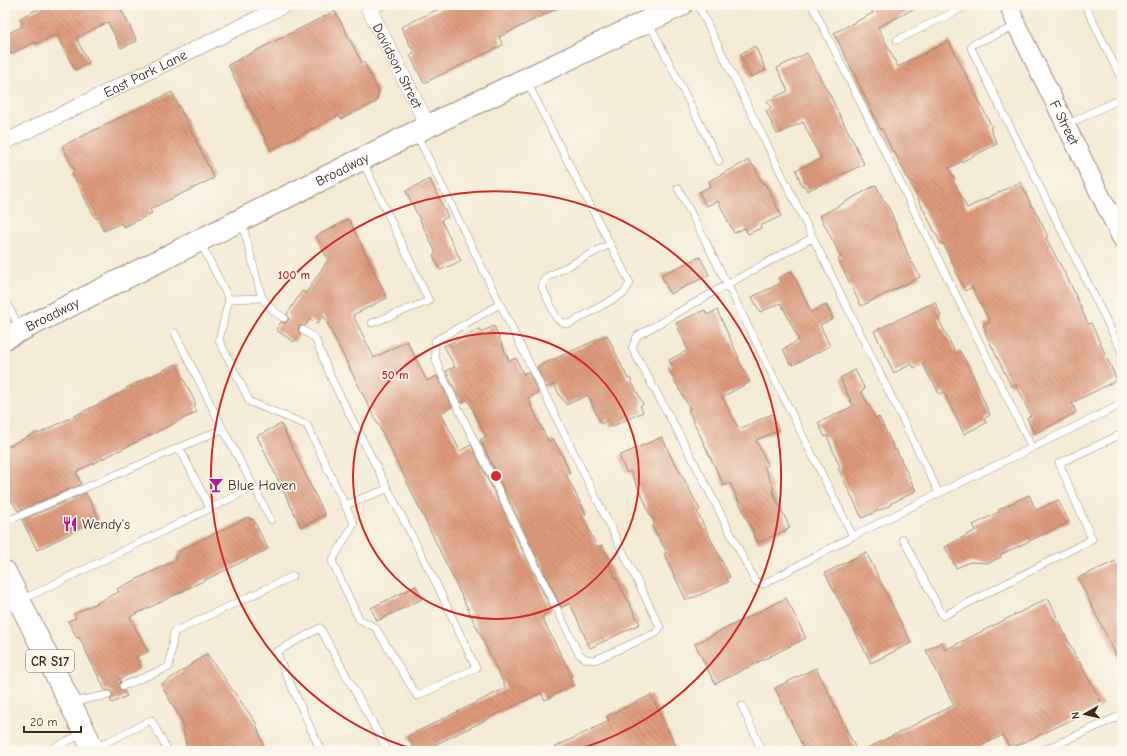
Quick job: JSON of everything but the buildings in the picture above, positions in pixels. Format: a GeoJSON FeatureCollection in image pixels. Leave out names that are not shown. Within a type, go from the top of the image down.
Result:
{"type":"FeatureCollection","features":[{"type":"Feature","properties":{"kind":"main road","name":"Broadway"},"geometry":{"type":"LineString","coordinates":[[13,334],[422,130],[681,5]]}},
{"type":"Feature","properties":{"kind":"main road","name":"CR S17"},"geometry":{"type":"LineString","coordinates":[[5,572],[12,604],[70,702],[91,744]]}},
{"type":"Feature","properties":{"kind":"street","name":"East Park Lane"},"geometry":{"type":"LineString","coordinates":[[5,142],[285,5]]}},
{"type":"Feature","properties":{"kind":"street","name":"F Street"},"geometry":{"type":"LineString","coordinates":[[1009,5],[1017,26],[1066,125],[1115,208],[1122,239]]}},
{"type":"Feature","properties":{"kind":"street","name":"Davidson Street"},"geometry":{"type":"LineString","coordinates":[[369,8],[422,130]]}},
{"type":"Feature","properties":{"kind":"lane"},"geometry":{"type":"LineString","coordinates":[[369,8],[384,5]]}},
{"type":"Feature","properties":{"kind":"lane"},"geometry":{"type":"LineString","coordinates":[[698,5],[939,493]]}},
{"type":"Feature","properties":{"kind":"lane"},"geometry":{"type":"LineString","coordinates":[[812,5],[1032,448]]}},
{"type":"Feature","properties":{"kind":"lane"},"geometry":{"type":"LineString","coordinates":[[897,40],[968,5]]}},
{"type":"Feature","properties":{"kind":"lane"},"geometry":{"type":"LineString","coordinates":[[1085,5],[1122,80]]}},
{"type":"Feature","properties":{"kind":"lane"},"geometry":{"type":"LineString","coordinates":[[648,21],[719,161]]}},
{"type":"Feature","properties":{"kind":"lane"},"geometry":{"type":"LineString","coordinates":[[1017,26],[973,44],[971,48],[1122,352]]}},
{"type":"Feature","properties":{"kind":"lane"},"geometry":{"type":"LineString","coordinates":[[526,80],[630,283],[624,293],[569,324],[557,319],[542,287],[543,282],[547,277],[610,244]]}},
{"type":"Feature","properties":{"kind":"lane"},"geometry":{"type":"LineString","coordinates":[[1066,125],[1122,98]]}},
{"type":"Feature","properties":{"kind":"lane"},"geometry":{"type":"LineString","coordinates":[[422,130],[500,304],[660,627],[656,633],[594,660],[586,659],[579,654],[440,371],[435,357],[435,341],[500,304]]}},
{"type":"Feature","properties":{"kind":"lane"},"geometry":{"type":"LineString","coordinates":[[362,160],[428,301],[372,323]]}},
{"type":"Feature","properties":{"kind":"lane"},"geometry":{"type":"LineString","coordinates":[[678,188],[728,284],[786,404],[853,536]]}},
{"type":"Feature","properties":{"kind":"lane"},"geometry":{"type":"LineString","coordinates":[[241,220],[262,298],[284,318]]}},
{"type":"Feature","properties":{"kind":"lane"},"geometry":{"type":"LineString","coordinates":[[812,238],[637,336],[632,348],[691,456],[755,581],[764,584],[853,536],[1122,404]]}},
{"type":"Feature","properties":{"kind":"lane"},"geometry":{"type":"LineString","coordinates":[[200,241],[229,299],[219,340],[250,402],[307,425],[354,524],[332,561],[359,619],[376,628],[417,696],[476,668],[435,581],[332,380],[315,338],[302,330]]}},
{"type":"Feature","properties":{"kind":"lane"},"geometry":{"type":"LineString","coordinates":[[229,299],[262,298]]}},
{"type":"Feature","properties":{"kind":"lane"},"geometry":{"type":"LineString","coordinates":[[5,300],[13,334]]}},
{"type":"Feature","properties":{"kind":"lane"},"geometry":{"type":"LineString","coordinates":[[175,332],[270,520]]}},
{"type":"Feature","properties":{"kind":"lane"},"geometry":{"type":"LineString","coordinates":[[5,522],[223,428]]}},
{"type":"Feature","properties":{"kind":"lane"},"geometry":{"type":"LineString","coordinates":[[903,539],[943,616],[1092,538],[1059,464],[1122,434]]}},
{"type":"Feature","properties":{"kind":"lane"},"geometry":{"type":"LineString","coordinates":[[179,447],[210,508]]}},
{"type":"Feature","properties":{"kind":"lane"},"geometry":{"type":"LineString","coordinates":[[12,604],[254,487]]}},
{"type":"Feature","properties":{"kind":"lane"},"geometry":{"type":"LineString","coordinates":[[345,505],[388,489]]}},
{"type":"Feature","properties":{"kind":"lane"},"geometry":{"type":"LineString","coordinates":[[123,686],[168,667],[174,632],[293,576]]}},
{"type":"Feature","properties":{"kind":"lane"},"geometry":{"type":"LineString","coordinates":[[321,751],[276,652],[320,628],[388,751]]}},
{"type":"Feature","properties":{"kind":"lane"},"geometry":{"type":"LineString","coordinates":[[70,702],[108,695]]}},
{"type":"Feature","properties":{"kind":"lane"},"geometry":{"type":"LineString","coordinates":[[742,706],[762,751]]}},
{"type":"Feature","properties":{"kind":"lane"},"geometry":{"type":"LineString","coordinates":[[1042,751],[1122,715]]}},
{"type":"Feature","properties":{"kind":"lane"},"geometry":{"type":"LineString","coordinates":[[46,751],[91,744],[151,720],[168,751]]}},
{"type":"Feature","properties":{"kind":"place","name":"Blue Haven"},"geometry":{"type":"Point","coordinates":[216,485]}},
{"type":"Feature","properties":{"kind":"place","name":"Wendy's"},"geometry":{"type":"Point","coordinates":[70,524]}}]}
